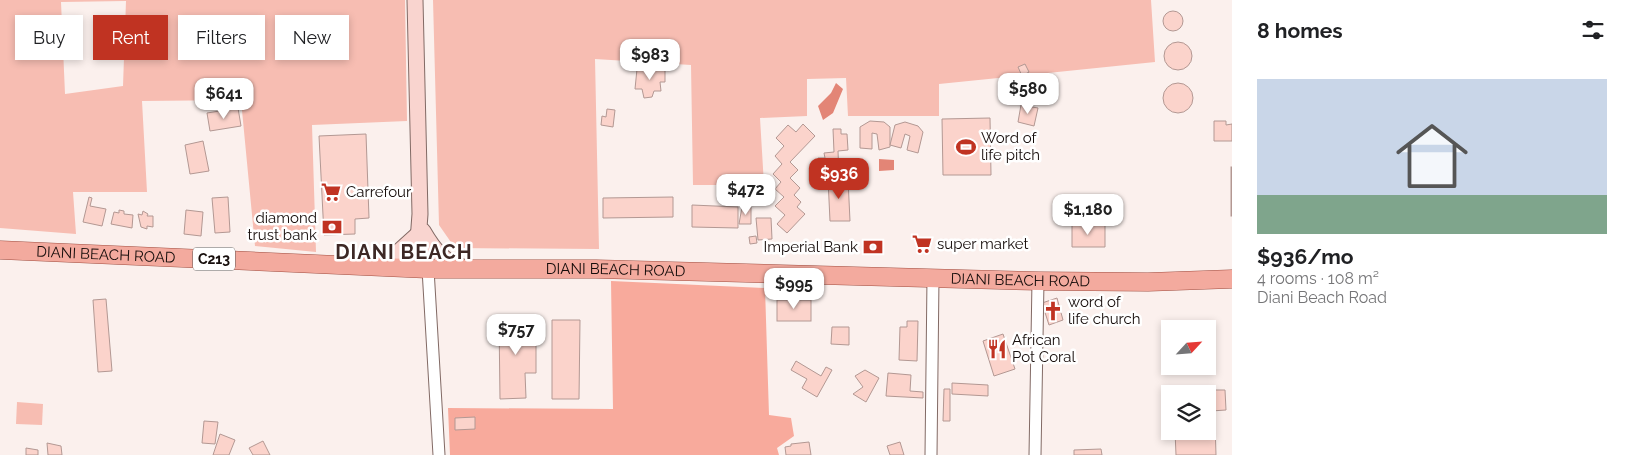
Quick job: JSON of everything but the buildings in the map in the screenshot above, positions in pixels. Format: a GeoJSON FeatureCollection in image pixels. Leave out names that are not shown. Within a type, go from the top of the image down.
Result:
{"type":"FeatureCollection","features":[{"type":"Feature","properties":{"kind":"main road"},"geometry":{"type":"LineString","coordinates":[[415,0],[420,214],[424,274]]}},
{"type":"Feature","properties":{"kind":"main road"},"geometry":{"type":"LineString","coordinates":[[376,265],[398,254],[421,233]]}},
{"type":"Feature","properties":{"kind":"main road"},"geometry":{"type":"LineString","coordinates":[[421,233],[438,254],[453,265],[466,268]]}},
{"type":"Feature","properties":{"kind":"main road","name":"DIANI BEACH ROAD"},"geometry":{"type":"LineString","coordinates":[[0,250],[376,265],[424,274],[466,268],[1038,281],[1148,282],[1232,279]]}},
{"type":"Feature","properties":{"kind":"street"},"geometry":{"type":"LineString","coordinates":[[424,274],[439,455]]}},
{"type":"Feature","properties":{"kind":"street"},"geometry":{"type":"LineString","coordinates":[[931,455],[933,278]]}},
{"type":"Feature","properties":{"kind":"street"},"geometry":{"type":"LineString","coordinates":[[1035,455],[1038,281]]}},
{"type":"Feature","properties":{"kind":"shaded area"},"geometry":{"type":"Polygon","coordinates":[[[0,0],[405,0],[407,121],[312,125],[316,252],[255,246],[241,100],[142,101],[147,192],[73,192],[76,234],[0,228],[0,0]],[[126,1],[61,2],[62,15],[15,15],[15,60],[64,60],[65,94],[123,86],[124,60],[168,60],[168,15],[126,15],[126,1]]]}},
{"type":"Feature","properties":{"kind":"shaded area"},"geometry":{"type":"Polygon","coordinates":[[[433,0],[1151,0],[1155,62],[939,84],[939,116],[848,116],[846,78],[807,79],[807,116],[760,118],[764,185],[693,185],[691,65],[595,59],[599,249],[455,248],[439,225],[433,0]]]}},
{"type":"Feature","properties":{"kind":"shaded area"},"geometry":{"type":"Polygon","coordinates":[[[836,83],[843,89],[833,113],[823,120],[818,106],[831,93],[836,83]]]}},
{"type":"Feature","properties":{"kind":"shaded area"},"geometry":{"type":"Polygon","coordinates":[[[879,159],[894,160],[894,170],[879,171],[879,159]]]}},
{"type":"Feature","properties":{"kind":"shaded area"},"geometry":{"type":"Polygon","coordinates":[[[611,281],[765,288],[769,415],[791,418],[794,436],[777,448],[779,455],[450,455],[448,408],[613,409],[611,281]]]}},
{"type":"Feature","properties":{"kind":"shaded area"},"geometry":{"type":"Polygon","coordinates":[[[17,402],[43,404],[42,425],[16,424],[17,402]]]}},
{"type":"Feature","properties":{"kind":"place","name":"Word of life pitch"},"geometry":{"type":"Point","coordinates":[966,147]}},
{"type":"Feature","properties":{"kind":"place","name":"Carrefour"},"geometry":{"type":"Point","coordinates":[331,192]}},
{"type":"Feature","properties":{"kind":"place","name":"diamond trust bank"},"geometry":{"type":"Point","coordinates":[332,227]}},
{"type":"Feature","properties":{"kind":"place","name":"super market"},"geometry":{"type":"Point","coordinates":[922,244]}},
{"type":"Feature","properties":{"kind":"place","name":"Imperial Bank"},"geometry":{"type":"Point","coordinates":[873,247]}},
{"type":"Feature","properties":{"kind":"place","name":"word of life church"},"geometry":{"type":"Point","coordinates":[1053,311]}},
{"type":"Feature","properties":{"kind":"place","name":"African Pot Coral"},"geometry":{"type":"Point","coordinates":[997,349]}},
{"type":"Feature","properties":{"kind":"district","name":"DIANI BEACH"},"geometry":{"type":"Point","coordinates":[404,252]}}]}
